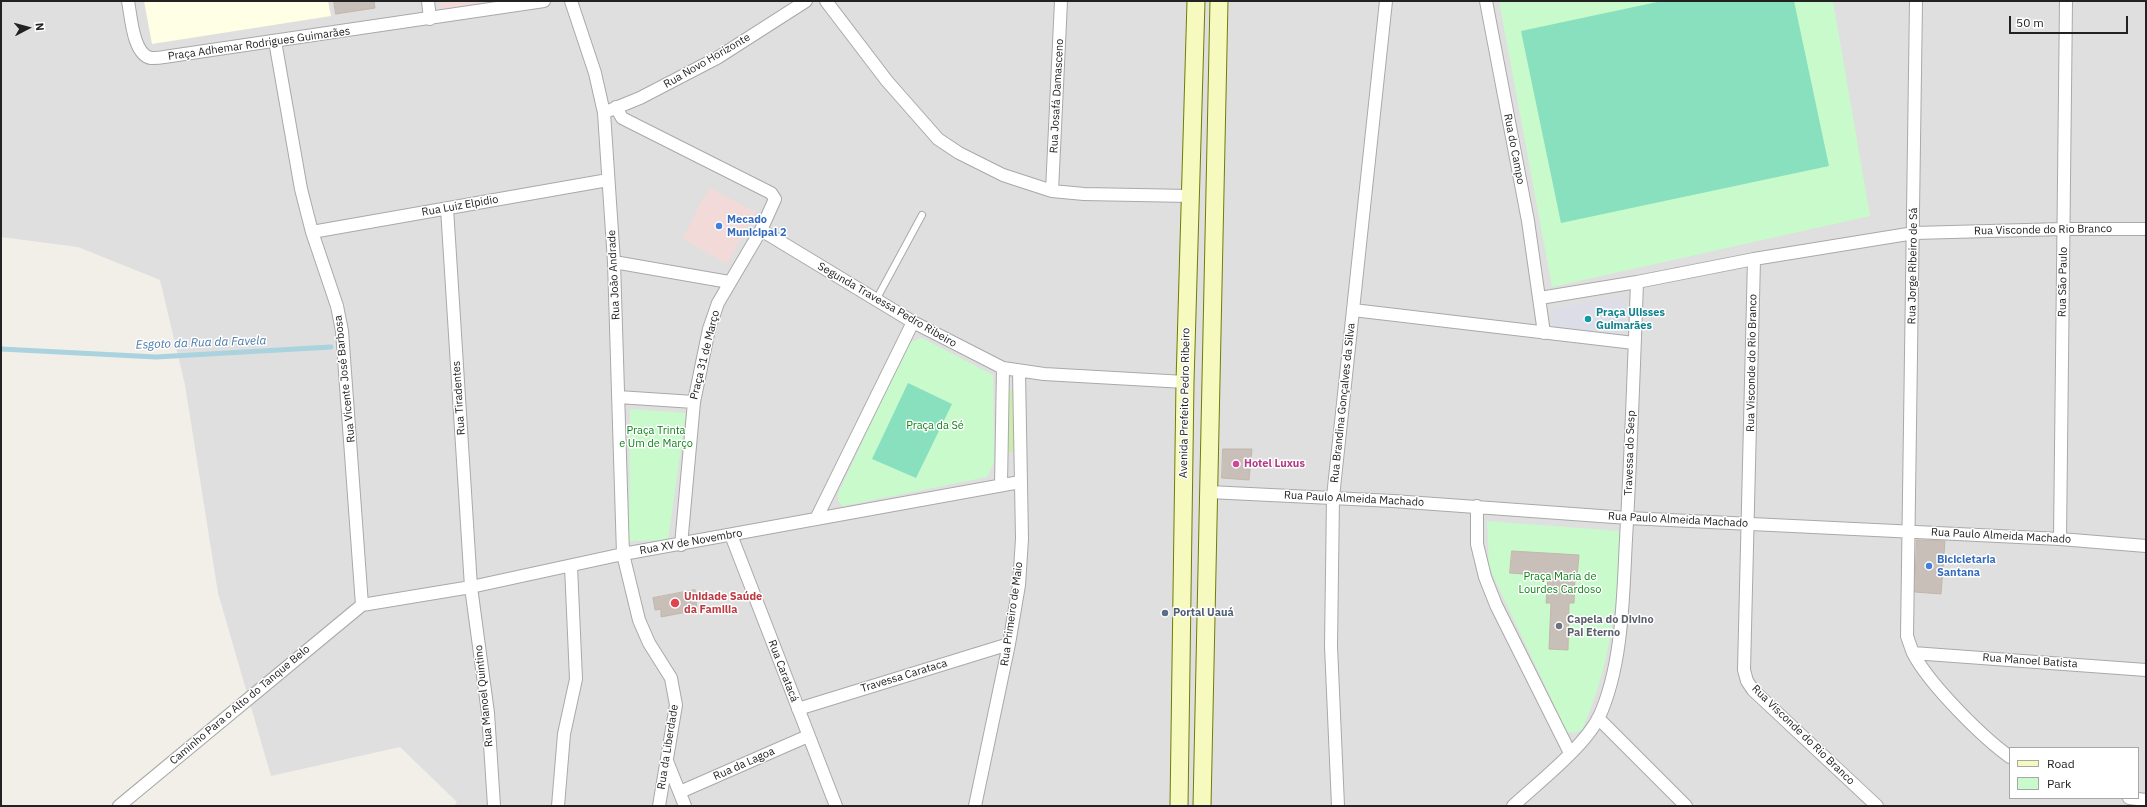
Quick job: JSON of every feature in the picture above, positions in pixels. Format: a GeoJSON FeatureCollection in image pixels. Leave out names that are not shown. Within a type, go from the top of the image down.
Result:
{"type":"FeatureCollection","features":[{"type":"Feature","properties":{"kind":"main road","name":"Avenida Prefeito Pedro Ribeiro"},"geometry":{"type":"LineString","coordinates":[[1179,806],[1185,382],[1196,1]]}},
{"type":"Feature","properties":{"kind":"main road"},"geometry":{"type":"LineString","coordinates":[[1202,806],[1210,492],[1219,1]]}},
{"type":"Feature","properties":{"kind":"main road"},"geometry":{"type":"LineString","coordinates":[[1190,196],[1215,196]]}},
{"type":"Feature","properties":{"kind":"main road"},"geometry":{"type":"LineString","coordinates":[[1185,382],[1212,383]]}},
{"type":"Feature","properties":{"kind":"main road"},"geometry":{"type":"LineString","coordinates":[[1183,491],[1210,492]]}},
{"type":"Feature","properties":{"kind":"street","name":"Praça Adhemar Rodrigues Guimarães"},"geometry":{"type":"LineString","coordinates":[[128,1],[136,43],[146,56],[151,58],[430,19],[544,1]]}},
{"type":"Feature","properties":{"kind":"street"},"geometry":{"type":"LineString","coordinates":[[428,1],[430,19]]}},
{"type":"Feature","properties":{"kind":"street","name":"Rua João Andrade"},"geometry":{"type":"LineString","coordinates":[[570,1],[595,73],[604,113],[614,262],[623,554]]}},
{"type":"Feature","properties":{"kind":"street","name":"Rua Novo Horizonte"},"geometry":{"type":"LineString","coordinates":[[604,113],[640,98],[717,58],[806,1]]}},
{"type":"Feature","properties":{"kind":"street"},"geometry":{"type":"LineString","coordinates":[[826,1],[887,81],[938,138],[959,153],[1003,175],[1052,191],[1084,194],[1190,196]]}},
{"type":"Feature","properties":{"kind":"street","name":"Rua Josafá Damasceno"},"geometry":{"type":"LineString","coordinates":[[1052,191],[1061,1]]}},
{"type":"Feature","properties":{"kind":"street","name":"Rua Brandina Gonçalves da Silva"},"geometry":{"type":"LineString","coordinates":[[1338,806],[1331,646],[1333,497],[1386,1]]}},
{"type":"Feature","properties":{"kind":"street","name":"Rua do Campo"},"geometry":{"type":"LineString","coordinates":[[1486,1],[1528,221],[1544,332]]}},
{"type":"Feature","properties":{"kind":"street","name":"Rua Jorge Ribeiro de Sá"},"geometry":{"type":"LineString","coordinates":[[1909,532],[1916,1]]}},
{"type":"Feature","properties":{"kind":"street","name":"Rua São Paulo"},"geometry":{"type":"LineString","coordinates":[[2060,539],[2066,1]]}},
{"type":"Feature","properties":{"kind":"street","name":"Rua Vicente José Barbosa"},"geometry":{"type":"LineString","coordinates":[[274,41],[301,190],[312,232],[337,306],[342,331],[362,605]]}},
{"type":"Feature","properties":{"kind":"street","name":"Praça 31 de Março"},"geometry":{"type":"LineString","coordinates":[[616,107],[622,118],[774,196],[775,203],[761,230],[729,282],[718,303],[709,329],[694,402],[681,545]]}},
{"type":"Feature","properties":{"kind":"street","name":"Rua Luiz Elpidio"},"geometry":{"type":"LineString","coordinates":[[312,232],[608,180]]}},
{"type":"Feature","properties":{"kind":"street","name":"Rua Tiradentes"},"geometry":{"type":"LineString","coordinates":[[447,208],[471,587]]}},
{"type":"Feature","properties":{"kind":"street","name":"Rua Visconde do Rio Branco"},"geometry":{"type":"LineString","coordinates":[[1877,806],[1753,690],[1747,681],[1744,658],[1749,524],[1754,259],[1914,233],[2064,229],[2146,229]]}},
{"type":"Feature","properties":{"kind":"street","name":"Segunda Travessa Pedro Ribeiro"},"geometry":{"type":"LineString","coordinates":[[761,230],[876,301],[913,322],[1003,368],[1018,372],[1185,382]]}},
{"type":"Feature","properties":{"kind":"street"},"geometry":{"type":"LineString","coordinates":[[1540,298],[1637,282],[1754,259]]}},
{"type":"Feature","properties":{"kind":"street"},"geometry":{"type":"LineString","coordinates":[[614,262],[729,282]]}},
{"type":"Feature","properties":{"kind":"street","name":"Travessa do Sesp"},"geometry":{"type":"LineString","coordinates":[[1513,806],[1570,753],[1588,734],[1598,718],[1608,694],[1617,653],[1622,612],[1628,518],[1637,282]]}},
{"type":"Feature","properties":{"kind":"street"},"geometry":{"type":"LineString","coordinates":[[1353,310],[1634,344]]}},
{"type":"Feature","properties":{"kind":"street"},"geometry":{"type":"LineString","coordinates":[[816,519],[913,322]]}},
{"type":"Feature","properties":{"kind":"street"},"geometry":{"type":"LineString","coordinates":[[1001,486],[1003,368]]}},
{"type":"Feature","properties":{"kind":"street","name":"Rua Primeiro de Maio"},"geometry":{"type":"LineString","coordinates":[[975,806],[1010,644],[1019,585],[1022,546],[1018,372]]}},
{"type":"Feature","properties":{"kind":"street"},"geometry":{"type":"LineString","coordinates":[[618,397],[694,402]]}},
{"type":"Feature","properties":{"kind":"street","name":"Rua XV de Novembro"},"geometry":{"type":"LineString","coordinates":[[362,605],[471,587],[623,554],[681,545],[1020,482]]}},
{"type":"Feature","properties":{"kind":"street","name":"Rua Paulo Almeida Machado"},"geometry":{"type":"LineString","coordinates":[[1210,492],[1333,497],[1477,506],[1628,518],[2060,539],[2146,546]]}},
{"type":"Feature","properties":{"kind":"street"},"geometry":{"type":"LineString","coordinates":[[1477,506],[1477,544],[1485,577],[1496,605],[1570,753]]}},
{"type":"Feature","properties":{"kind":"street"},"geometry":{"type":"LineString","coordinates":[[1909,532],[1907,636],[1913,653],[1931,678],[1977,729],[2009,756]]}},
{"type":"Feature","properties":{"kind":"street","name":"Rua Caratacá"},"geometry":{"type":"LineString","coordinates":[[731,535],[836,806]]}},
{"type":"Feature","properties":{"kind":"street","name":"Rua da Liberdade"},"geometry":{"type":"LineString","coordinates":[[623,554],[638,620],[649,643],[671,678],[674,690],[676,705],[659,806]]}},
{"type":"Feature","properties":{"kind":"street"},"geometry":{"type":"LineString","coordinates":[[558,806],[564,734],[576,679],[571,566]]}},
{"type":"Feature","properties":{"kind":"street","name":"Rua Manoel Quintino"},"geometry":{"type":"LineString","coordinates":[[471,587],[488,713],[494,806]]}},
{"type":"Feature","properties":{"kind":"street","name":"Caminho Para o Alto do Tanque Belo"},"geometry":{"type":"LineString","coordinates":[[120,806],[362,605]]}},
{"type":"Feature","properties":{"kind":"street","name":"Travessa Carataca"},"geometry":{"type":"LineString","coordinates":[[798,709],[1010,644]]}},
{"type":"Feature","properties":{"kind":"street","name":"Rua Manoel Batista"},"geometry":{"type":"LineString","coordinates":[[1913,653],[2146,670]]}},
{"type":"Feature","properties":{"kind":"street"},"geometry":{"type":"LineString","coordinates":[[1598,718],[1686,806]]}},
{"type":"Feature","properties":{"kind":"street","name":"Rua da Lagoa"},"geometry":{"type":"LineString","coordinates":[[680,792],[808,736]]}},
{"type":"Feature","properties":{"kind":"street"},"geometry":{"type":"LineString","coordinates":[[667,761],[685,806]]}},
{"type":"Feature","properties":{"kind":"lane"},"geometry":{"type":"LineString","coordinates":[[876,301],[922,216]]}},
{"type":"Feature","properties":{"kind":"shaded area"},"geometry":{"type":"Polygon","coordinates":[[[1,1],[2146,1],[2146,806],[454,806],[457,802],[400,747],[271,776],[218,593],[185,385],[160,280],[78,247],[1,237],[1,1]]]}},
{"type":"Feature","properties":{"kind":"shaded area"},"geometry":{"type":"Polygon","coordinates":[[[144,1],[328,1],[331,16],[152,44],[144,1]]]}},
{"type":"Feature","properties":{"kind":"shaded area"},"geometry":{"type":"Polygon","coordinates":[[[440,1],[505,1],[441,14],[440,1]]]}},
{"type":"Feature","properties":{"kind":"shaded area","name":"Mecado Municipal 2"},"geometry":{"type":"Polygon","coordinates":[[[710,188],[756,212],[727,264],[683,239],[701,202],[710,188]]]}},
{"type":"Feature","properties":{"kind":"shaded area","name":"Praça Ulisses Guimarães"},"geometry":{"type":"Polygon","coordinates":[[[1620,297],[1625,305],[1626,322],[1624,329],[1620,333],[1556,329],[1550,323],[1550,315],[1557,308],[1620,297]]]}},
{"type":"Feature","properties":{"kind":"green space"},"geometry":{"type":"Polygon","coordinates":[[[1499,1],[1833,1],[1870,216],[1552,287],[1499,1]]]}},
{"type":"Feature","properties":{"kind":"green space"},"geometry":{"type":"Polygon","coordinates":[[[1662,1],[1794,1],[1829,166],[1561,223],[1521,31],[1662,1]]]}},
{"type":"Feature","properties":{"kind":"green space","name":"Praça da Sé"},"geometry":{"type":"Polygon","coordinates":[[[922,338],[993,375],[994,463],[987,477],[843,506],[838,501],[838,494],[908,343],[922,338]]]}},
{"type":"Feature","properties":{"kind":"green space"},"geometry":{"type":"Polygon","coordinates":[[[908,383],[952,404],[916,478],[872,459],[908,383]]]}},
{"type":"Feature","properties":{"kind":"green space"},"geometry":{"type":"Polygon","coordinates":[[[1007,390],[1015,390],[1014,452],[1007,452],[1007,390]]]}},
{"type":"Feature","properties":{"kind":"green space","name":"Praça Trinta e Um de Março"},"geometry":{"type":"Polygon","coordinates":[[[630,409],[686,413],[668,540],[629,541],[630,409]]]}},
{"type":"Feature","properties":{"kind":"green space","name":"Praça Maria de Lourdes Cardoso"},"geometry":{"type":"Polygon","coordinates":[[[1487,521],[1619,531],[1619,557],[1611,634],[1597,691],[1582,730],[1574,733],[1567,732],[1489,567],[1487,521]]]}},
{"type":"Feature","properties":{"kind":"building"},"geometry":{"type":"Polygon","coordinates":[[[334,1],[374,1],[375,8],[336,14],[334,1]]]}},
{"type":"Feature","properties":{"kind":"building","name":"Hotel Luxus"},"geometry":{"type":"Polygon","coordinates":[[[1223,449],[1252,449],[1249,480],[1222,478],[1223,449]]]}},
{"type":"Feature","properties":{"kind":"building","name":"Bicicletaria Santana"},"geometry":{"type":"Polygon","coordinates":[[[1917,540],[1945,541],[1941,594],[1915,592],[1917,540]]]}},
{"type":"Feature","properties":{"kind":"building"},"geometry":{"type":"Polygon","coordinates":[[[1512,551],[1579,555],[1577,578],[1575,578],[1574,603],[1569,603],[1568,650],[1549,649],[1551,603],[1546,603],[1548,576],[1510,573],[1512,551]]]}},
{"type":"Feature","properties":{"kind":"building","name":"Unidade Saúde da Familia"},"geometry":{"type":"Polygon","coordinates":[[[695,590],[697,610],[661,617],[661,609],[655,610],[653,598],[695,590]]]}},
{"type":"Feature","properties":{"kind":"waterway","name":"Esgoto da Rua da Favela"},"geometry":{"type":"LineString","coordinates":[[1,349],[156,357],[331,347]]}},
{"type":"Feature","properties":{"kind":"place","name":"Mecado Municipal 2"},"geometry":{"type":"Point","coordinates":[719,226]}},
{"type":"Feature","properties":{"kind":"place","name":"Praça Ulisses Guimarães"},"geometry":{"type":"Point","coordinates":[1588,319]}},
{"type":"Feature","properties":{"kind":"place","name":"Hotel Luxus"},"geometry":{"type":"Point","coordinates":[1236,464]}},
{"type":"Feature","properties":{"kind":"place","name":"Bicicletaria Santana"},"geometry":{"type":"Point","coordinates":[1929,566]}},
{"type":"Feature","properties":{"kind":"place","name":"Unidade Saúde da Familia"},"geometry":{"type":"Point","coordinates":[675,603]}},
{"type":"Feature","properties":{"kind":"place","name":"Portal Uauá"},"geometry":{"type":"Point","coordinates":[1165,613]}},
{"type":"Feature","properties":{"kind":"place","name":"Capela do Divino Pai Eterno"},"geometry":{"type":"Point","coordinates":[1559,626]}}]}
